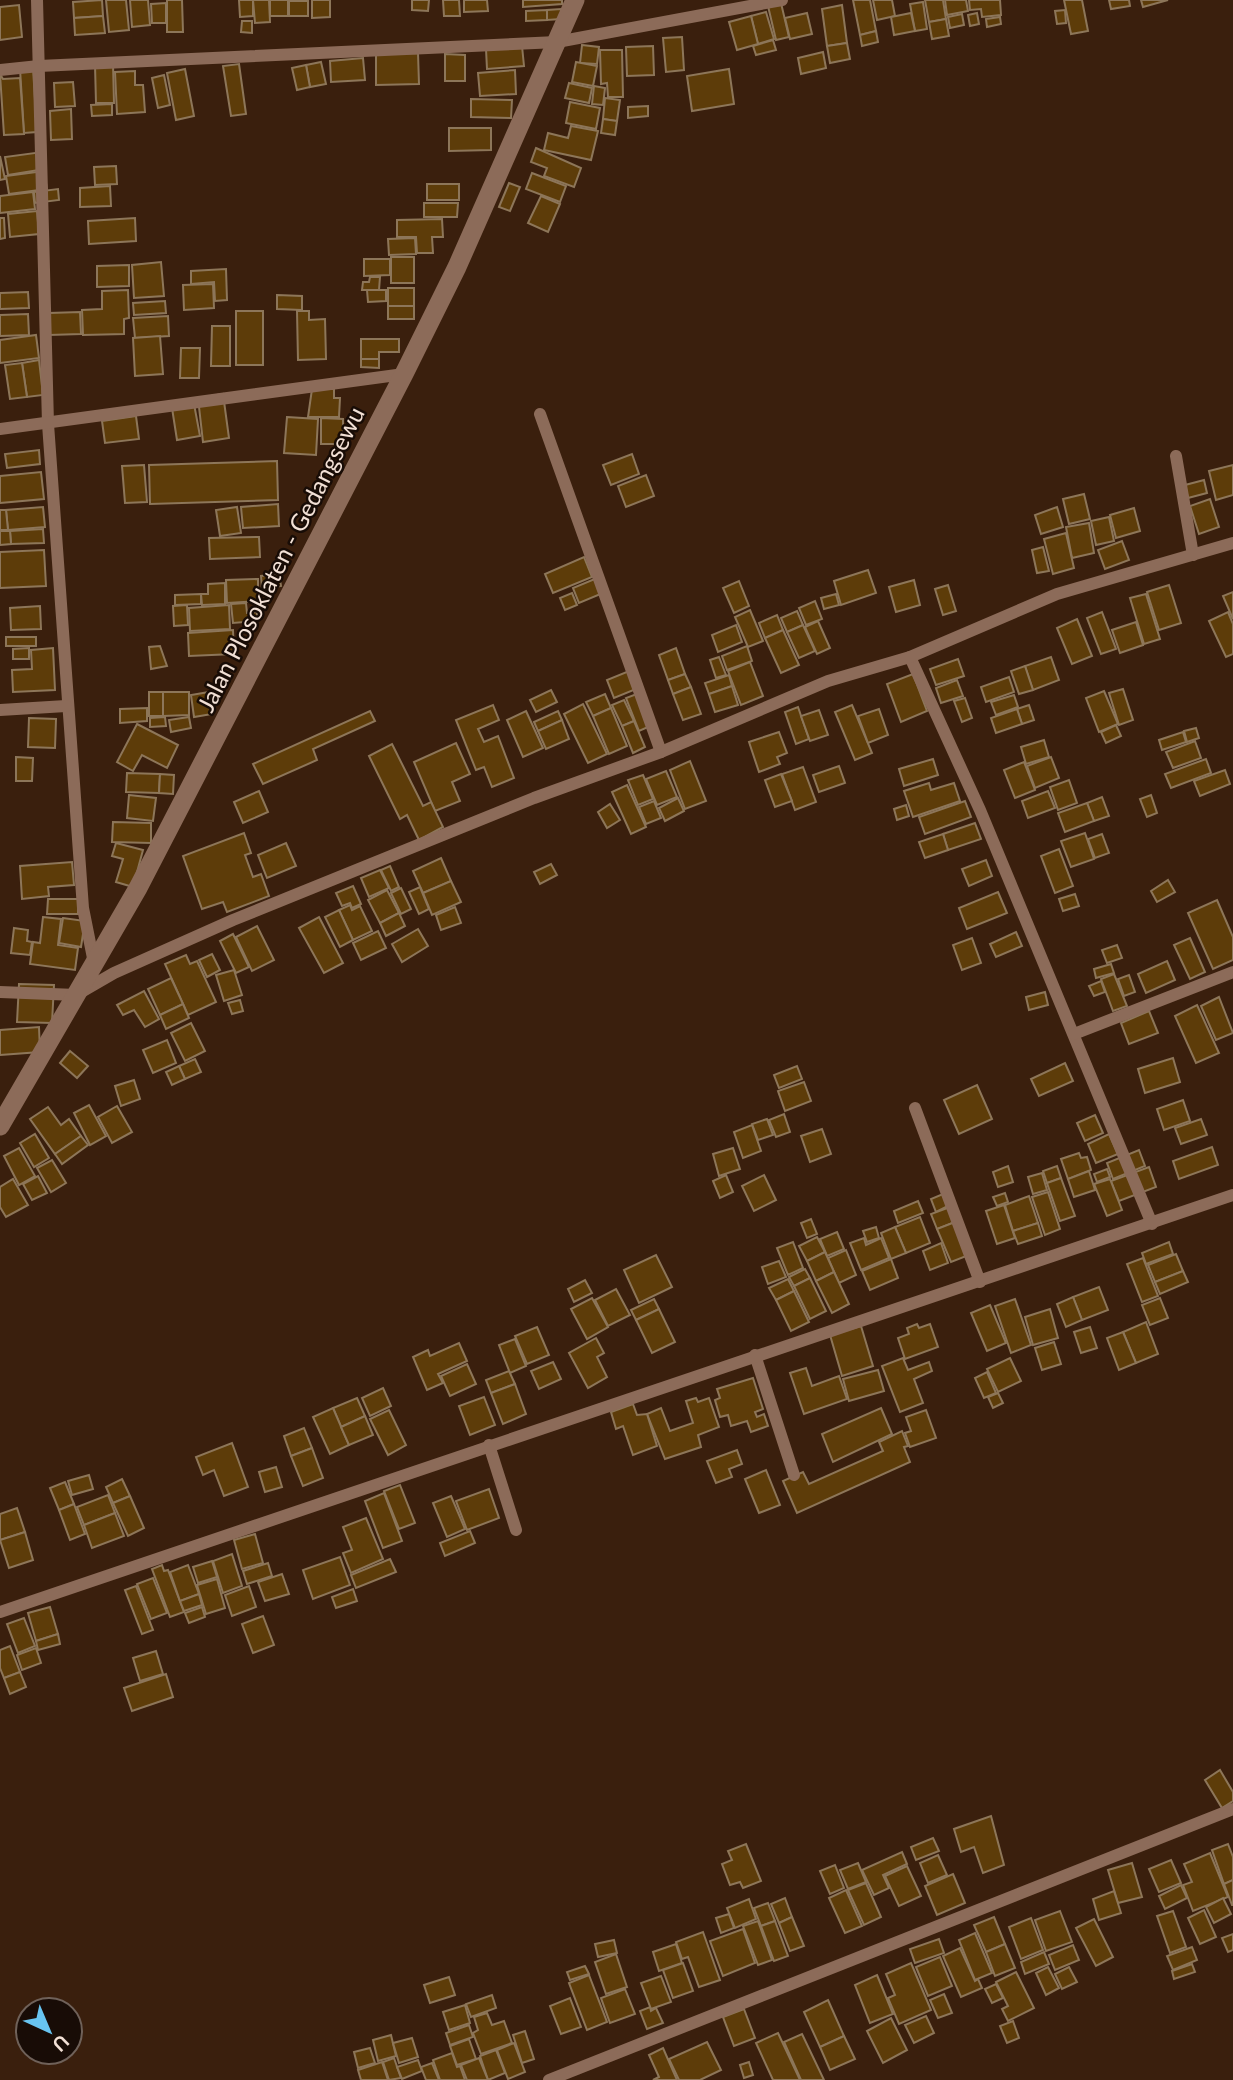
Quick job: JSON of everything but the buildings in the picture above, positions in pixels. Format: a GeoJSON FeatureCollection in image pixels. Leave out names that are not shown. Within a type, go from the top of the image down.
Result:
{"type":"FeatureCollection","features":[{"type":"Feature","properties":{"kind":"main road","name":"Jalan Plosoklaten - Gedangsewu"},"geometry":{"type":"LineString","coordinates":[[0,1126],[138,888],[404,374],[457,267],[575,0]]}},
{"type":"Feature","properties":{"kind":"street"},"geometry":{"type":"LineString","coordinates":[[37,0],[48,424],[66,706],[83,908],[94,963]]}},
{"type":"Feature","properties":{"kind":"street"},"geometry":{"type":"LineString","coordinates":[[0,70],[39,65],[557,42],[782,0]]}},
{"type":"Feature","properties":{"kind":"street"},"geometry":{"type":"LineString","coordinates":[[0,429],[404,374]]}},
{"type":"Feature","properties":{"kind":"street"},"geometry":{"type":"LineString","coordinates":[[540,414],[661,752]]}},
{"type":"Feature","properties":{"kind":"street"},"geometry":{"type":"LineString","coordinates":[[1176,456],[1193,555]]}},
{"type":"Feature","properties":{"kind":"street"},"geometry":{"type":"LineString","coordinates":[[0,992],[76,995],[114,973],[245,915],[534,797],[661,752],[828,681],[910,657],[1057,594],[1233,544]]}},
{"type":"Feature","properties":{"kind":"street"},"geometry":{"type":"LineString","coordinates":[[910,657],[980,810],[1152,1224]]}},
{"type":"Feature","properties":{"kind":"street"},"geometry":{"type":"LineString","coordinates":[[0,710],[66,706]]}},
{"type":"Feature","properties":{"kind":"street"},"geometry":{"type":"LineString","coordinates":[[1074,1034],[1233,972]]}},
{"type":"Feature","properties":{"kind":"street"},"geometry":{"type":"LineString","coordinates":[[915,1108],[981,1282]]}},
{"type":"Feature","properties":{"kind":"street"},"geometry":{"type":"LineString","coordinates":[[0,1612],[1233,1195]]}},
{"type":"Feature","properties":{"kind":"street"},"geometry":{"type":"LineString","coordinates":[[755,1355],[794,1475]]}},
{"type":"Feature","properties":{"kind":"street"},"geometry":{"type":"LineString","coordinates":[[489,1445],[516,1530]]}},
{"type":"Feature","properties":{"kind":"street"},"geometry":{"type":"LineString","coordinates":[[550,2080],[1233,1809]]}}]}
